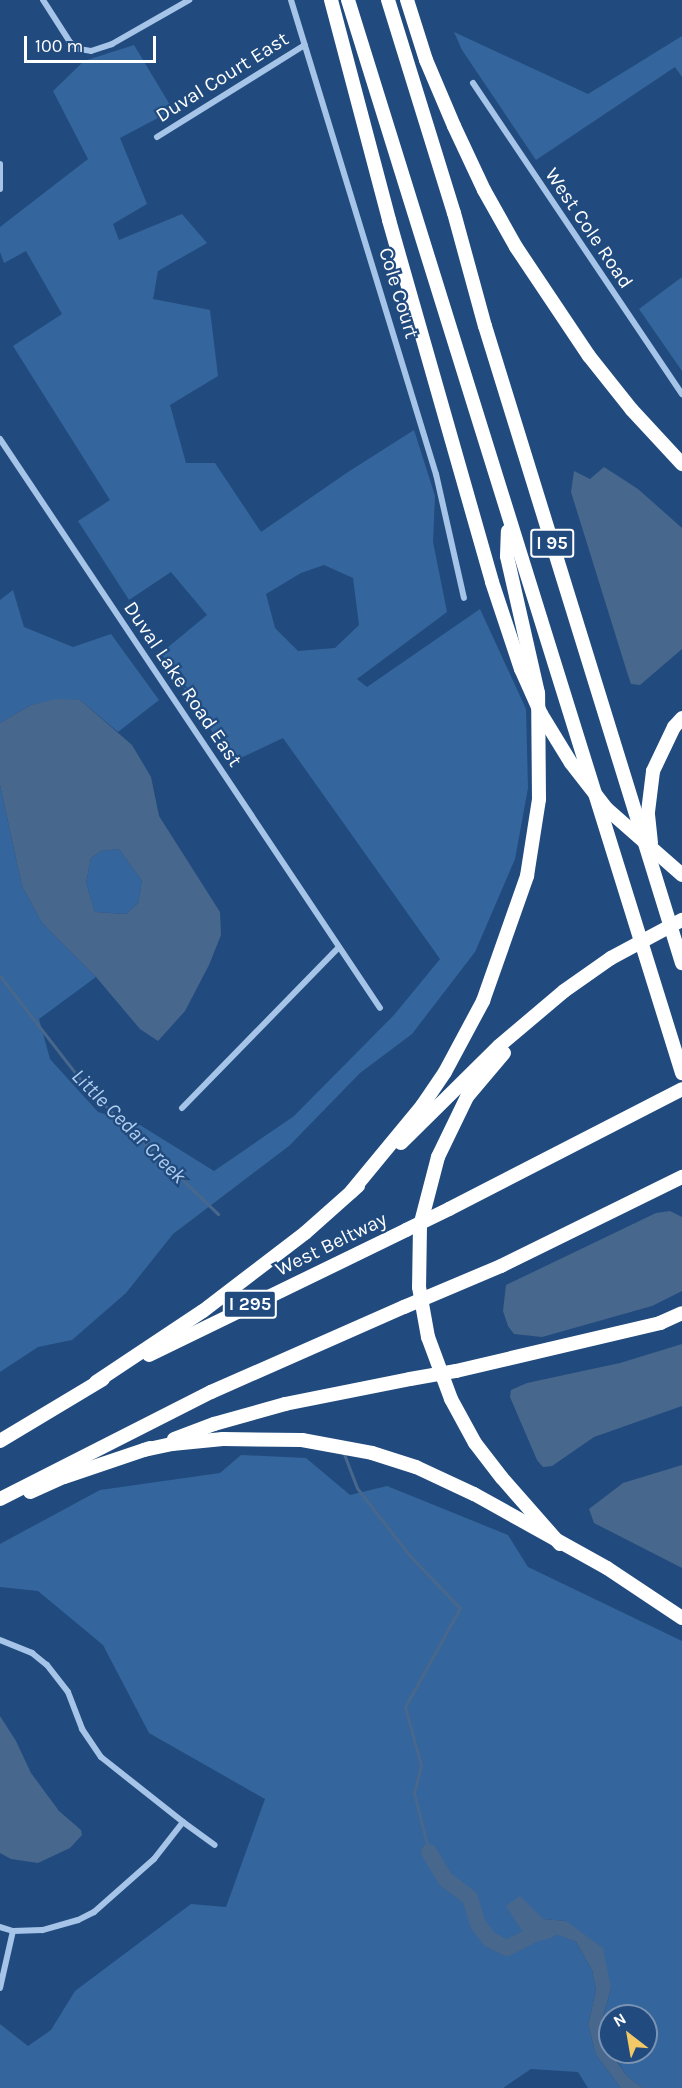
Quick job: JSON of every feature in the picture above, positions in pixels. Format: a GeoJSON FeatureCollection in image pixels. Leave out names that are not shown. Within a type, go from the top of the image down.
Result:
{"type":"FeatureCollection","features":[{"type":"Feature","properties":{"kind":"highway"},"geometry":{"type":"LineString","coordinates":[[331,0],[392,231],[492,582],[520,669],[542,714],[571,763],[607,809],[682,875]]}},
{"type":"Feature","properties":{"kind":"highway","name":"I 95"},"geometry":{"type":"LineString","coordinates":[[348,0],[682,1073]]}},
{"type":"Feature","properties":{"kind":"highway","name":"I 95"},"geometry":{"type":"LineString","coordinates":[[388,0],[454,213],[484,326],[682,963]]}},
{"type":"Feature","properties":{"kind":"highway"},"geometry":{"type":"LineString","coordinates":[[406,0],[426,60],[454,126],[484,190],[516,247],[589,356],[632,410],[682,464]]}},
{"type":"Feature","properties":{"kind":"highway"},"geometry":{"type":"LineString","coordinates":[[351,1192],[422,1106],[445,1072],[483,1001],[527,876],[539,799],[538,693],[507,556],[508,520]]}},
{"type":"Feature","properties":{"kind":"highway"},"geometry":{"type":"LineString","coordinates":[[654,872],[648,812],[653,771],[674,727],[682,718]]}},
{"type":"Feature","properties":{"kind":"highway"},"geometry":{"type":"LineString","coordinates":[[96,1382],[203,1311],[305,1233],[351,1192],[499,1046],[564,991],[611,958],[682,920]]}},
{"type":"Feature","properties":{"kind":"highway"},"geometry":{"type":"LineString","coordinates":[[560,1544],[502,1478],[475,1443],[451,1399],[428,1337],[419,1287],[420,1226],[425,1201],[445,1138],[467,1097],[496,1060],[564,991]]}},
{"type":"Feature","properties":{"kind":"highway","name":"West Beltway"},"geometry":{"type":"LineString","coordinates":[[0,1441],[96,1382],[449,1209],[682,1089]]}},
{"type":"Feature","properties":{"kind":"highway"},"geometry":{"type":"LineString","coordinates":[[0,1498],[211,1392],[501,1266],[681,1178]]}},
{"type":"Feature","properties":{"kind":"highway"},"geometry":{"type":"LineString","coordinates":[[0,1506],[64,1477],[214,1424],[285,1404],[456,1371],[648,1326],[682,1313]]}},
{"type":"Feature","properties":{"kind":"highway"},"geometry":{"type":"LineString","coordinates":[[144,1450],[224,1439],[302,1440],[372,1453],[416,1467],[474,1494],[560,1544],[608,1568],[682,1618]]}},
{"type":"Feature","properties":{"kind":"street"},"geometry":{"type":"LineString","coordinates":[[43,0],[70,42],[79,49],[90,51],[112,44],[189,0]]}},
{"type":"Feature","properties":{"kind":"street","name":"Cole Court"},"geometry":{"type":"LineString","coordinates":[[291,0],[436,474],[464,598]]}},
{"type":"Feature","properties":{"kind":"street","name":"Duval Court East"},"geometry":{"type":"LineString","coordinates":[[157,137],[305,45]]}},
{"type":"Feature","properties":{"kind":"street","name":"West Cole Road"},"geometry":{"type":"LineString","coordinates":[[473,83],[681,390]]}},
{"type":"Feature","properties":{"kind":"street"},"geometry":{"type":"LineString","coordinates":[[0,164],[0,189]]}},
{"type":"Feature","properties":{"kind":"street","name":"Duval Lake Road East"},"geometry":{"type":"LineString","coordinates":[[0,439],[338,948],[381,1008]]}},
{"type":"Feature","properties":{"kind":"street"},"geometry":{"type":"LineString","coordinates":[[182,1107],[338,948]]}},
{"type":"Feature","properties":{"kind":"street"},"geometry":{"type":"LineString","coordinates":[[0,1640],[24,1649],[47,1665],[68,1692],[89,1743],[113,1768],[215,1845]]}},
{"type":"Feature","properties":{"kind":"street"},"geometry":{"type":"LineString","coordinates":[[0,1927],[13,1931],[59,1927],[94,1912],[154,1859],[183,1822]]}},
{"type":"Feature","properties":{"kind":"street"},"geometry":{"type":"LineString","coordinates":[[0,1988],[13,1931]]}},
{"type":"Feature","properties":{"kind":"shaded area"},"geometry":{"type":"Polygon","coordinates":[[[454,32],[588,94],[682,36],[682,77],[675,67],[536,160],[462,50],[454,32]]]}},
{"type":"Feature","properties":{"kind":"shaded area"},"geometry":{"type":"Polygon","coordinates":[[[134,45],[173,110],[120,138],[147,204],[113,224],[119,240],[182,214],[207,243],[158,271],[153,299],[210,310],[218,376],[170,405],[186,463],[215,463],[261,532],[414,430],[435,496],[433,542],[447,612],[357,679],[367,687],[480,609],[526,709],[528,788],[515,859],[475,952],[412,1034],[360,1073],[289,1146],[173,1234],[126,1293],[72,1340],[38,1347],[0,1372],[0,785],[22,886],[42,923],[96,977],[39,1019],[50,1059],[98,1112],[140,1125],[214,1171],[294,1116],[394,1015],[440,959],[283,738],[232,762],[161,653],[207,615],[171,572],[129,600],[78,521],[110,500],[13,346],[62,314],[26,251],[4,263],[0,252],[0,227],[88,159],[53,91],[84,61],[134,45]],[[324,565],[301,573],[266,594],[275,628],[298,651],[335,648],[359,625],[353,578],[324,565]]]}},
{"type":"Feature","properties":{"kind":"shaded area"},"geometry":{"type":"Polygon","coordinates":[[[682,277],[682,371],[639,309],[682,277]]]}},
{"type":"Feature","properties":{"kind":"shaded area"},"geometry":{"type":"Polygon","coordinates":[[[604,467],[638,489],[682,528],[682,649],[640,685],[631,684],[571,492],[574,471],[590,479],[604,467]]]}},
{"type":"Feature","properties":{"kind":"shaded area"},"geometry":{"type":"Polygon","coordinates":[[[13,590],[24,627],[73,647],[111,634],[159,700],[118,732],[80,700],[31,705],[0,723],[0,600],[13,590]]]}},
{"type":"Feature","properties":{"kind":"shaded area"},"geometry":{"type":"Polygon","coordinates":[[[57,699],[80,700],[132,745],[151,777],[159,816],[220,912],[221,935],[209,965],[185,1011],[158,1041],[140,1029],[96,977],[42,923],[22,886],[0,785],[0,723],[31,705],[57,699]],[[119,849],[101,851],[91,858],[86,883],[95,912],[126,914],[138,903],[142,881],[119,849]]]}},
{"type":"Feature","properties":{"kind":"shaded area"},"geometry":{"type":"Polygon","coordinates":[[[119,849],[142,881],[138,903],[126,914],[95,912],[86,883],[91,858],[101,851],[119,849]]]}},
{"type":"Feature","properties":{"kind":"shaded area"},"geometry":{"type":"Polygon","coordinates":[[[670,1211],[682,1217],[682,1291],[652,1306],[542,1337],[514,1334],[508,1326],[503,1311],[506,1285],[656,1213],[670,1211]]]}},
{"type":"Feature","properties":{"kind":"shaded area"},"geometry":{"type":"Polygon","coordinates":[[[682,1344],[682,1406],[594,1437],[552,1466],[543,1467],[537,1460],[510,1397],[511,1390],[527,1383],[620,1363],[682,1344]]]}},
{"type":"Feature","properties":{"kind":"shaded area"},"geometry":{"type":"Polygon","coordinates":[[[241,1455],[306,1458],[350,1495],[387,1486],[508,1535],[528,1567],[682,1641],[682,2088],[643,2088],[627,2076],[619,2064],[658,2064],[658,2004],[606,2004],[611,1988],[566,1921],[543,1919],[541,1936],[559,1935],[576,1942],[592,1970],[596,1990],[588,2025],[598,2064],[603,2064],[621,2088],[588,2088],[578,2072],[531,2069],[503,2088],[0,2088],[0,2024],[28,2046],[51,2030],[75,1991],[191,1904],[226,1907],[265,1799],[149,1733],[103,1645],[38,1591],[0,1587],[0,1544],[100,1490],[220,1473],[241,1455]]]}},
{"type":"Feature","properties":{"kind":"shaded area"},"geometry":{"type":"Polygon","coordinates":[[[682,1465],[682,1568],[594,1523],[589,1509],[623,1483],[682,1465]]]}},
{"type":"Feature","properties":{"kind":"shaded area"},"geometry":{"type":"Polygon","coordinates":[[[0,1716],[16,1741],[31,1773],[59,1811],[81,1830],[82,1835],[70,1848],[38,1863],[11,1859],[0,1853],[0,1716]]]}},
{"type":"Feature","properties":{"kind":"shaded area"},"geometry":{"type":"Polygon","coordinates":[[[520,1896],[543,1919],[566,1921],[603,1948],[611,1988],[606,2004],[598,2004],[598,2058],[588,2025],[596,1990],[592,1970],[576,1942],[558,1935],[529,1941],[506,1906],[520,1896]]]}},
{"type":"Feature","properties":{"kind":"shaded area"},"geometry":{"type":"Polygon","coordinates":[[[603,2064],[618,2064],[627,2076],[643,2088],[621,2088],[603,2064]]]}},
{"type":"Feature","properties":{"kind":"waterway","name":"Little Cedar Creek"},"geometry":{"type":"LineString","coordinates":[[0,976],[87,1088],[218,1214]]}},
{"type":"Feature","properties":{"kind":"waterway","name":"Little Cedar Creek"},"geometry":{"type":"LineString","coordinates":[[344,1454],[357,1488],[410,1556],[460,1608],[405,1707],[421,1765],[414,1793],[429,1852]]}},
{"type":"Feature","properties":{"kind":"waterway","name":"Little Cedar Creek"},"geometry":{"type":"LineString","coordinates":[[429,1852],[445,1879],[470,1898],[478,1924],[489,1939],[507,1948],[536,1933],[547,1931]]}}]}
